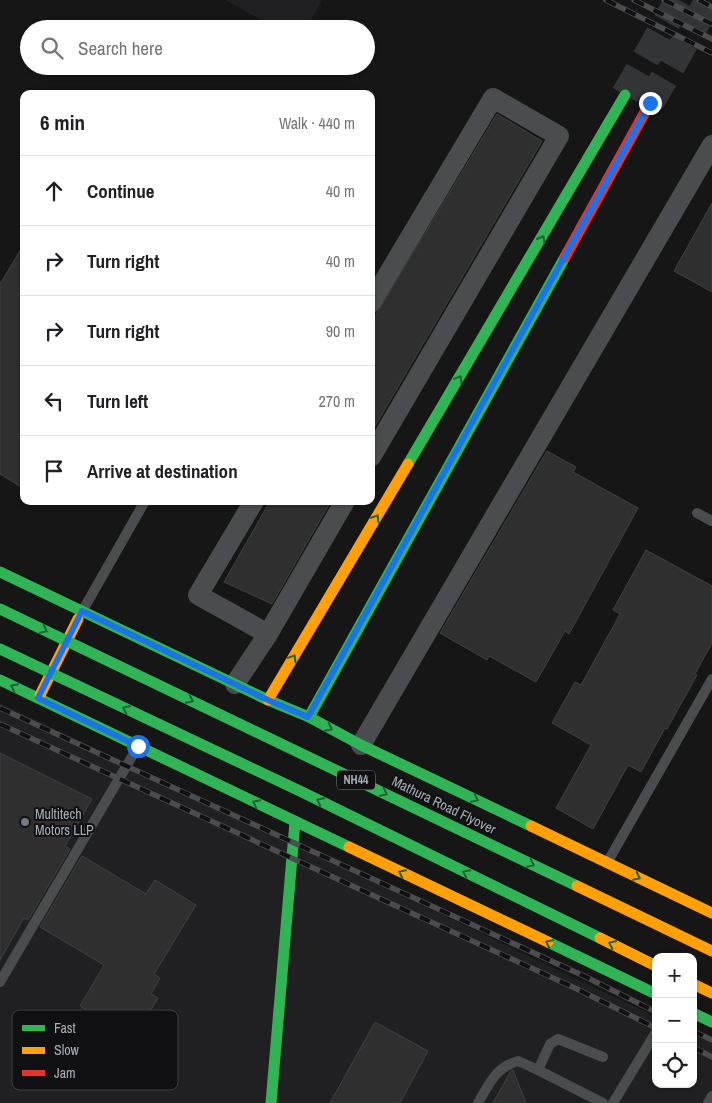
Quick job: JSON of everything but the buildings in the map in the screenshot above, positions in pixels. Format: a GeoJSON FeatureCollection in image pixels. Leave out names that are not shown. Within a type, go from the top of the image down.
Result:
{"type":"FeatureCollection","features":[{"type":"Feature","properties":{"kind":"main road"},"geometry":{"type":"LineString","coordinates":[[268,700],[497,316],[625,95]]}},
{"type":"Feature","properties":{"kind":"main road"},"geometry":{"type":"LineString","coordinates":[[308,717],[650,103]]}},
{"type":"Feature","properties":{"kind":"main road"},"geometry":{"type":"LineString","coordinates":[[0,572],[268,700],[308,717],[361,745],[712,913]]}},
{"type":"Feature","properties":{"kind":"main road","name":"Mathura Road Flyover"},"geometry":{"type":"LineString","coordinates":[[0,609],[712,951]]}},
{"type":"Feature","properties":{"kind":"main road"},"geometry":{"type":"LineString","coordinates":[[38,698],[82,611]]}},
{"type":"Feature","properties":{"kind":"main road","name":"NH44"},"geometry":{"type":"LineString","coordinates":[[0,649],[311,796],[652,964]]}},
{"type":"Feature","properties":{"kind":"main road"},"geometry":{"type":"LineString","coordinates":[[0,680],[652,992]]}},
{"type":"Feature","properties":{"kind":"main road"},"geometry":{"type":"LineString","coordinates":[[271,1103],[295,822]]}},
{"type":"Feature","properties":{"kind":"main road"},"geometry":{"type":"LineString","coordinates":[[697,986],[712,993]]}},
{"type":"Feature","properties":{"kind":"main road"},"geometry":{"type":"LineString","coordinates":[[697,1015],[712,1022]]}},
{"type":"Feature","properties":{"kind":"street"},"geometry":{"type":"LineString","coordinates":[[375,296],[493,98],[559,136],[375,450]]}},
{"type":"Feature","properties":{"kind":"street"},"geometry":{"type":"LineString","coordinates":[[361,745],[712,145]]}},
{"type":"Feature","properties":{"kind":"street"},"geometry":{"type":"LineString","coordinates":[[252,505],[198,595],[268,634]]}},
{"type":"Feature","properties":{"kind":"street"},"geometry":{"type":"LineString","coordinates":[[235,684],[268,634],[344,505]]}},
{"type":"Feature","properties":{"kind":"lane"},"geometry":{"type":"LineString","coordinates":[[82,611],[144,505]]}},
{"type":"Feature","properties":{"kind":"lane"},"geometry":{"type":"LineString","coordinates":[[697,513],[712,521]]}},
{"type":"Feature","properties":{"kind":"lane"},"geometry":{"type":"LineString","coordinates":[[607,863],[712,679]]}},
{"type":"Feature","properties":{"kind":"lane"},"geometry":{"type":"LineString","coordinates":[[0,982],[138,746]]}},
{"type":"Feature","properties":{"kind":"lane"},"geometry":{"type":"LineString","coordinates":[[538,1070],[550,1044],[558,1039],[603,1057]]}},
{"type":"Feature","properties":{"kind":"lane"},"geometry":{"type":"LineString","coordinates":[[613,1103],[652,1039]]}},
{"type":"Feature","properties":{"kind":"lane"},"geometry":{"type":"LineString","coordinates":[[478,1103],[496,1075],[507,1065],[518,1061],[603,1103]]}},
{"type":"Feature","properties":{"kind":"lane"},"geometry":{"type":"LineString","coordinates":[[708,1103],[712,1096]]}},
{"type":"Feature","properties":{"kind":"shaded area"},"geometry":{"type":"Polygon","coordinates":[[[225,0],[322,0],[311,20],[262,20],[225,0]]]}},
{"type":"Feature","properties":{"kind":"shaded area"},"geometry":{"type":"Polygon","coordinates":[[[0,703],[652,1015],[652,1088],[697,1088],[697,1037],[712,1043],[712,1103],[0,1103],[0,703]]]}},
{"type":"Feature","properties":{"kind":"tunnel"},"geometry":{"type":"LineString","coordinates":[[625,95],[679,0]]}},
{"type":"Feature","properties":{"kind":"tunnel"},"geometry":{"type":"LineString","coordinates":[[650,103],[709,0]]}},
{"type":"Feature","properties":{"kind":"railway"},"geometry":{"type":"LineString","coordinates":[[606,0],[712,53]]}},
{"type":"Feature","properties":{"kind":"railway"},"geometry":{"type":"LineString","coordinates":[[634,0],[712,39]]}},
{"type":"Feature","properties":{"kind":"railway"},"geometry":{"type":"LineString","coordinates":[[664,0],[712,24]]}},
{"type":"Feature","properties":{"kind":"railway"},"geometry":{"type":"LineString","coordinates":[[699,0],[712,7]]}},
{"type":"Feature","properties":{"kind":"railway"},"geometry":{"type":"LineString","coordinates":[[0,708],[584,976],[652,1010]]}},
{"type":"Feature","properties":{"kind":"railway"},"geometry":{"type":"LineString","coordinates":[[0,724],[577,989],[652,1026]]}},
{"type":"Feature","properties":{"kind":"railway"},"geometry":{"type":"LineString","coordinates":[[697,1033],[712,1040]]}},
{"type":"Feature","properties":{"kind":"railway"},"geometry":{"type":"LineString","coordinates":[[697,1049],[712,1057]]}},
{"type":"Feature","properties":{"kind":"traffic: fast"},"geometry":{"type":"LineString","coordinates":[[408,464],[625,95]]}},
{"type":"Feature","properties":{"kind":"traffic: fast"},"geometry":{"type":"LineString","coordinates":[[309,717],[565,257]]}},
{"type":"Feature","properties":{"kind":"traffic: fast"},"geometry":{"type":"LineString","coordinates":[[0,572],[268,700],[309,717],[361,745],[531,826]]}},
{"type":"Feature","properties":{"kind":"traffic: fast"},"geometry":{"type":"LineString","coordinates":[[0,609],[577,886]]}},
{"type":"Feature","properties":{"kind":"traffic: fast"},"geometry":{"type":"LineString","coordinates":[[0,649],[302,792],[600,938]]}},
{"type":"Feature","properties":{"kind":"traffic: fast"},"geometry":{"type":"LineString","coordinates":[[0,680],[349,847]]}},
{"type":"Feature","properties":{"kind":"traffic: fast"},"geometry":{"type":"LineString","coordinates":[[271,1103],[295,822]]}},
{"type":"Feature","properties":{"kind":"traffic: fast"},"geometry":{"type":"LineString","coordinates":[[548,942],[652,992]]}},
{"type":"Feature","properties":{"kind":"traffic: fast"},"geometry":{"type":"LineString","coordinates":[[697,1015],[712,1022]]}},
{"type":"Feature","properties":{"kind":"traffic: slow"},"geometry":{"type":"LineString","coordinates":[[268,700],[408,464]]}},
{"type":"Feature","properties":{"kind":"traffic: slow"},"geometry":{"type":"LineString","coordinates":[[40,695],[78,619]]}},
{"type":"Feature","properties":{"kind":"traffic: slow"},"geometry":{"type":"LineString","coordinates":[[531,826],[712,913]]}},
{"type":"Feature","properties":{"kind":"traffic: slow"},"geometry":{"type":"LineString","coordinates":[[349,847],[548,942]]}},
{"type":"Feature","properties":{"kind":"traffic: slow"},"geometry":{"type":"LineString","coordinates":[[577,886],[712,951]]}},
{"type":"Feature","properties":{"kind":"traffic: slow"},"geometry":{"type":"LineString","coordinates":[[600,938],[652,964]]}},
{"type":"Feature","properties":{"kind":"traffic: slow"},"geometry":{"type":"LineString","coordinates":[[697,986],[712,993]]}},
{"type":"Feature","properties":{"kind":"traffic: jam"},"geometry":{"type":"LineString","coordinates":[[565,257],[650,103]]}},
{"type":"Feature","properties":{"kind":"place","name":"Multitech Motors LLP"},"geometry":{"type":"Point","coordinates":[25,822]}},
{"type":"Feature","properties":{"kind":"route"},"geometry":{"type":"LineString","coordinates":[[138,746],[38,698],[82,611],[268,700],[308,717],[650,103]]}}]}
